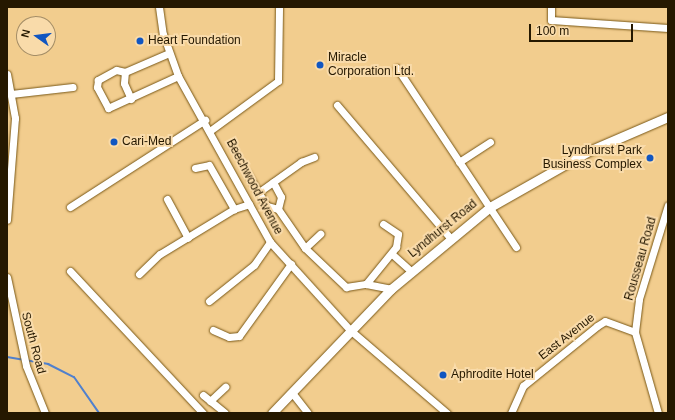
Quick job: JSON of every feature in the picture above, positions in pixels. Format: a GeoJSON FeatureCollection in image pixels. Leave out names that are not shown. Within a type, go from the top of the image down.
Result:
{"type":"FeatureCollection","features":[{"type":"Feature","properties":{"kind":"main road","name":"Lyndhurst Road"},"geometry":{"type":"LineString","coordinates":[[272,413],[293,394],[350,330],[391,289],[450,238],[490,207],[589,151],[668,117]]}},
{"type":"Feature","properties":{"kind":"street","name":"Beechwood Avenue"},"geometry":{"type":"LineString","coordinates":[[159,7],[169,53],[178,76],[211,130],[270,242],[350,330],[447,413]]}},
{"type":"Feature","properties":{"kind":"street"},"geometry":{"type":"LineString","coordinates":[[211,130],[278,81],[279,7]]}},
{"type":"Feature","properties":{"kind":"street"},"geometry":{"type":"LineString","coordinates":[[551,7],[551,20],[668,28]]}},
{"type":"Feature","properties":{"kind":"street"},"geometry":{"type":"LineString","coordinates":[[169,53],[125,72],[112,71],[98,80],[97,87],[108,108],[131,99],[178,76]]}},
{"type":"Feature","properties":{"kind":"street"},"geometry":{"type":"LineString","coordinates":[[396,68],[516,247]]}},
{"type":"Feature","properties":{"kind":"street"},"geometry":{"type":"LineString","coordinates":[[125,72],[124,83],[131,99]]}},
{"type":"Feature","properties":{"kind":"street"},"geometry":{"type":"LineString","coordinates":[[7,74],[15,126],[7,220]]}},
{"type":"Feature","properties":{"kind":"street"},"geometry":{"type":"LineString","coordinates":[[11,94],[73,87]]}},
{"type":"Feature","properties":{"kind":"street"},"geometry":{"type":"LineString","coordinates":[[337,105],[450,238]]}},
{"type":"Feature","properties":{"kind":"street"},"geometry":{"type":"LineString","coordinates":[[70,207],[205,120]]}},
{"type":"Feature","properties":{"kind":"street"},"geometry":{"type":"LineString","coordinates":[[459,162],[490,142]]}},
{"type":"Feature","properties":{"kind":"street"},"geometry":{"type":"LineString","coordinates":[[259,192],[314,158]]}},
{"type":"Feature","properties":{"kind":"street"},"geometry":{"type":"LineString","coordinates":[[195,168],[209,165],[234,210]]}},
{"type":"Feature","properties":{"kind":"street"},"geometry":{"type":"LineString","coordinates":[[247,173],[267,206],[278,209],[305,248],[341,284],[351,288],[366,284],[391,289]]}},
{"type":"Feature","properties":{"kind":"street"},"geometry":{"type":"LineString","coordinates":[[273,182],[281,197],[278,209]]}},
{"type":"Feature","properties":{"kind":"street"},"geometry":{"type":"LineString","coordinates":[[167,199],[188,238]]}},
{"type":"Feature","properties":{"kind":"street"},"geometry":{"type":"LineString","coordinates":[[139,274],[150,261],[234,210],[249,204]]}},
{"type":"Feature","properties":{"kind":"street","name":"Rousseau Road"},"geometry":{"type":"LineString","coordinates":[[658,413],[635,332],[639,299],[668,205]]}},
{"type":"Feature","properties":{"kind":"street"},"geometry":{"type":"LineString","coordinates":[[366,284],[392,254],[398,234],[383,224]]}},
{"type":"Feature","properties":{"kind":"street"},"geometry":{"type":"LineString","coordinates":[[305,248],[320,234]]}},
{"type":"Feature","properties":{"kind":"street"},"geometry":{"type":"LineString","coordinates":[[209,301],[254,265],[270,242]]}},
{"type":"Feature","properties":{"kind":"street"},"geometry":{"type":"LineString","coordinates":[[392,254],[411,271]]}},
{"type":"Feature","properties":{"kind":"street"},"geometry":{"type":"LineString","coordinates":[[213,330],[229,337],[239,336],[291,264]]}},
{"type":"Feature","properties":{"kind":"street"},"geometry":{"type":"LineString","coordinates":[[70,271],[203,413]]}},
{"type":"Feature","properties":{"kind":"street","name":"South Road"},"geometry":{"type":"LineString","coordinates":[[7,277],[26,366],[45,413]]}},
{"type":"Feature","properties":{"kind":"street","name":"East Avenue"},"geometry":{"type":"LineString","coordinates":[[511,413],[523,386],[605,321],[635,332]]}},
{"type":"Feature","properties":{"kind":"street"},"geometry":{"type":"LineString","coordinates":[[210,401],[225,387]]}},
{"type":"Feature","properties":{"kind":"street"},"geometry":{"type":"LineString","coordinates":[[293,394],[308,413]]}},
{"type":"Feature","properties":{"kind":"street"},"geometry":{"type":"LineString","coordinates":[[203,395],[226,413]]}},
{"type":"Feature","properties":{"kind":"waterway"},"geometry":{"type":"LineString","coordinates":[[7,357],[48,364],[74,377],[99,413]]}},
{"type":"Feature","properties":{"kind":"place","name":"Heart Foundation"},"geometry":{"type":"Point","coordinates":[140,41]}},
{"type":"Feature","properties":{"kind":"place","name":"Miracle Corporation Ltd."},"geometry":{"type":"Point","coordinates":[320,65]}},
{"type":"Feature","properties":{"kind":"place","name":"Cari-Med"},"geometry":{"type":"Point","coordinates":[114,142]}},
{"type":"Feature","properties":{"kind":"place","name":"Lyndhurst Park Business Complex"},"geometry":{"type":"Point","coordinates":[650,158]}},
{"type":"Feature","properties":{"kind":"place","name":"Aphrodite Hotel"},"geometry":{"type":"Point","coordinates":[443,375]}}]}
